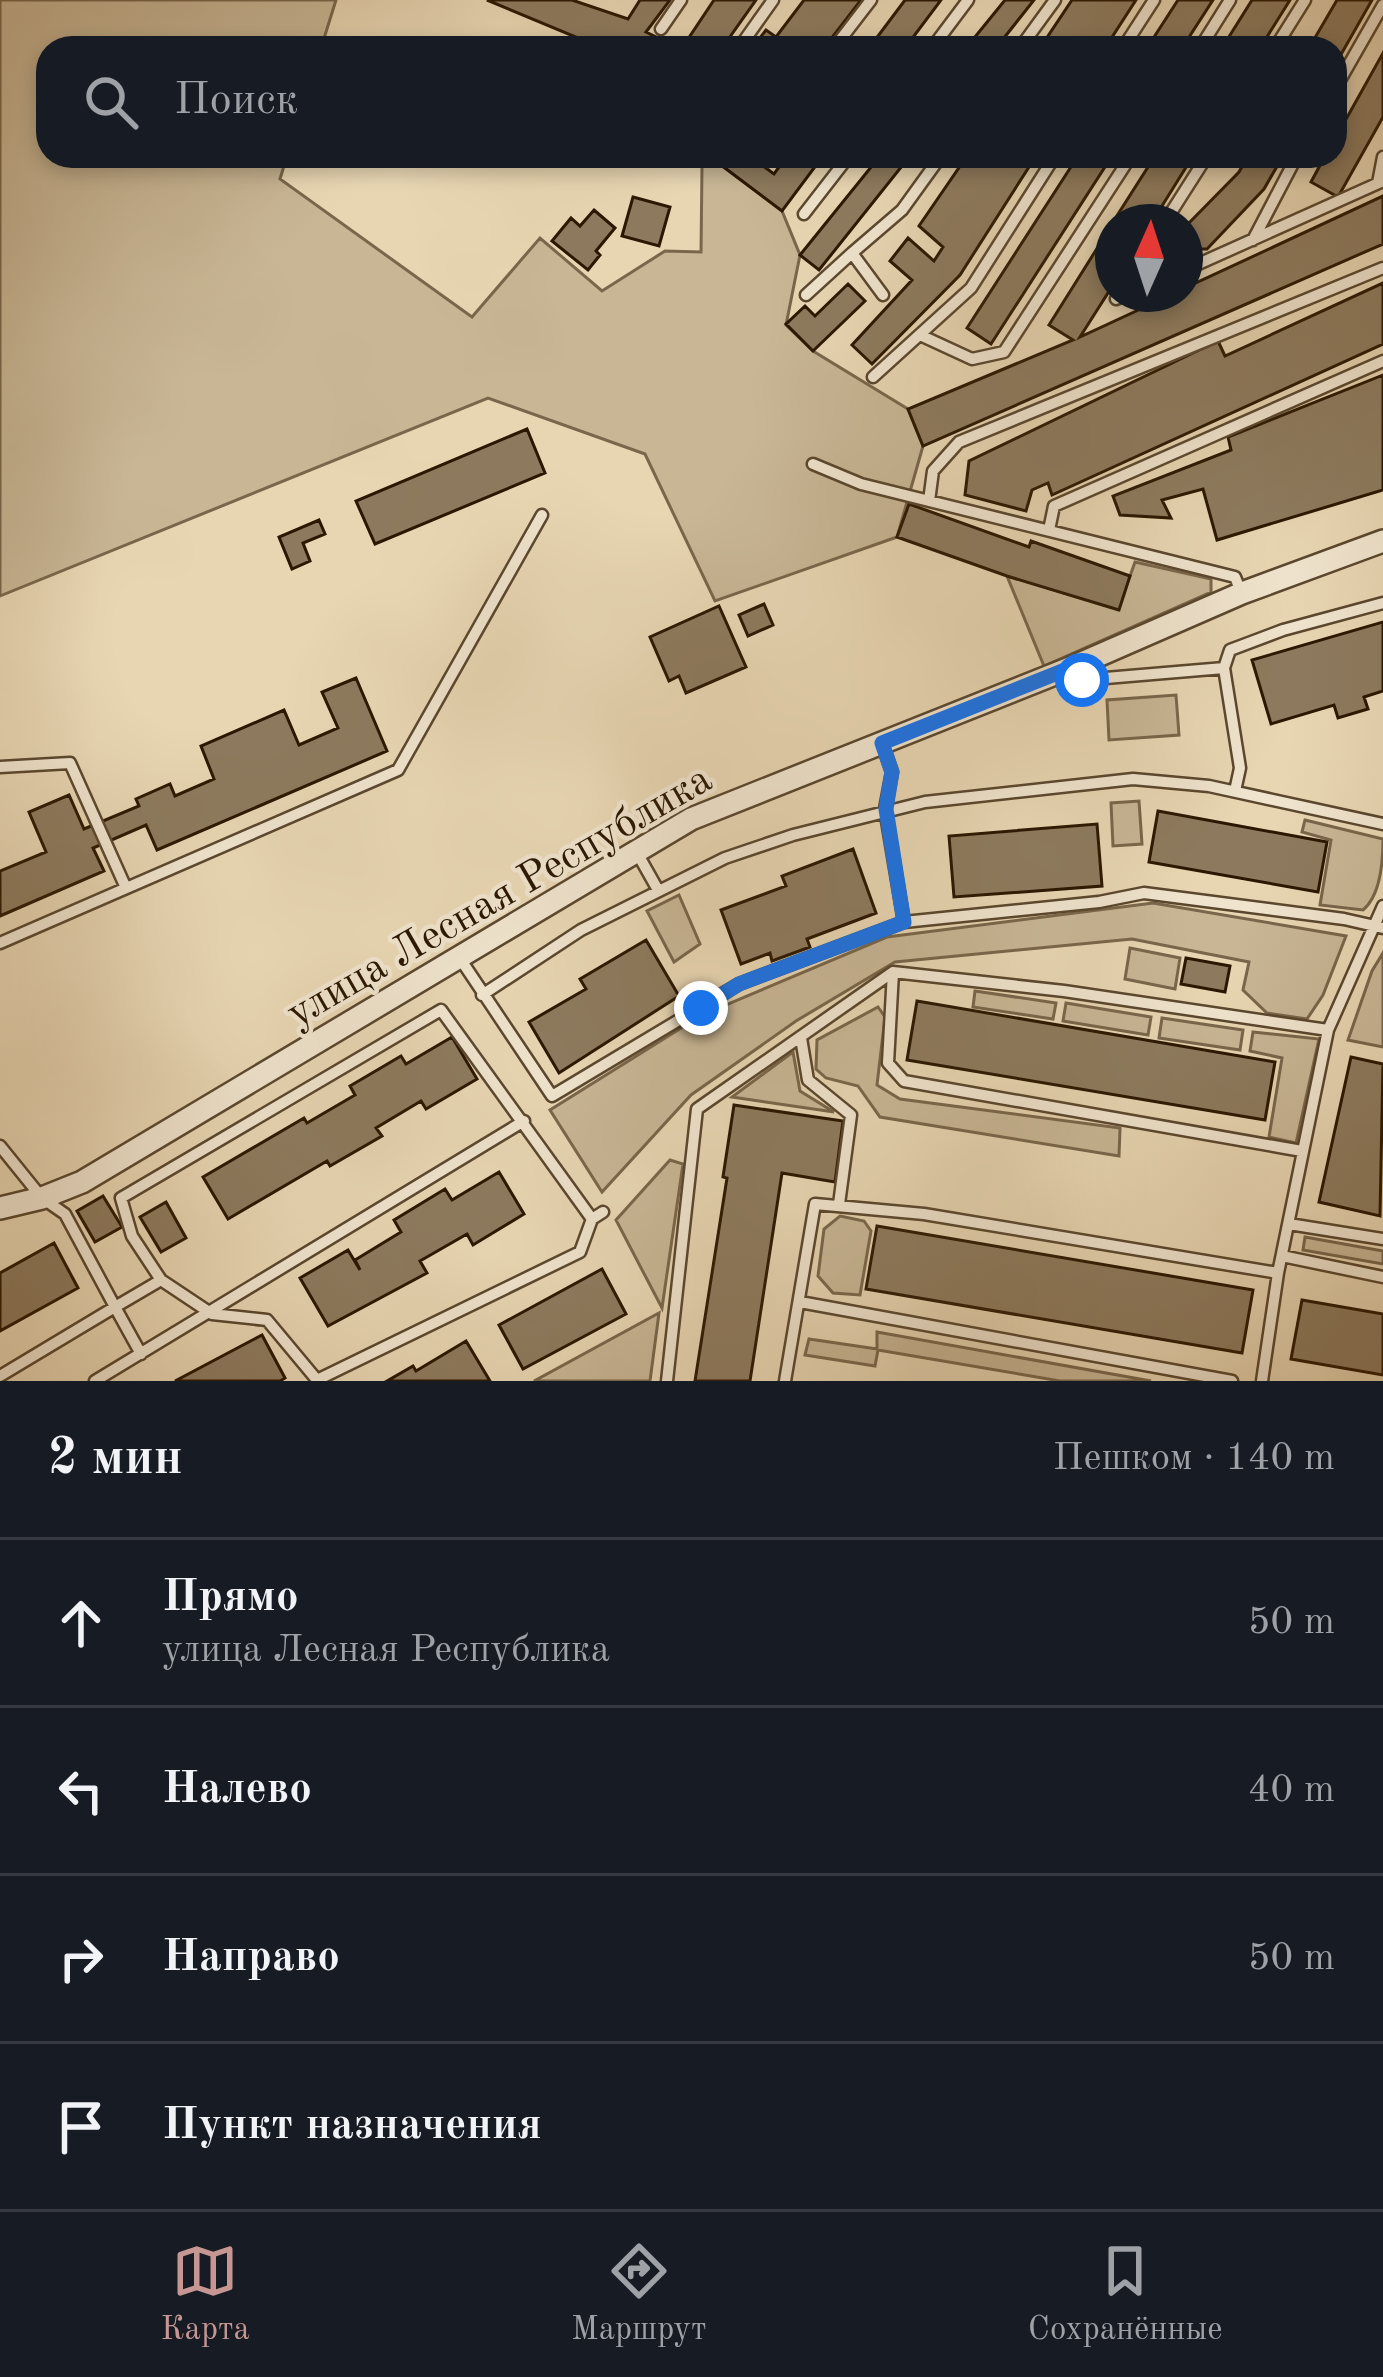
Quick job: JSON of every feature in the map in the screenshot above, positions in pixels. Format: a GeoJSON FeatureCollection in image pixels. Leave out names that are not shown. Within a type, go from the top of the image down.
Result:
{"type":"FeatureCollection","features":[{"type":"Feature","properties":{"kind":"street","name":"улица Лесная Республика"},"geometry":{"type":"LineString","coordinates":[[0,1208],[82,1182],[691,819],[1070,668],[1242,593],[1383,542]]}},
{"type":"Feature","properties":{"kind":"street"},"geometry":{"type":"LineString","coordinates":[[0,1191],[42,1198]]}},
{"type":"Feature","properties":{"kind":"lane"},"geometry":{"type":"LineString","coordinates":[[661,29],[682,0]]}},
{"type":"Feature","properties":{"kind":"lane"},"geometry":{"type":"LineString","coordinates":[[748,36],[773,0]]}},
{"type":"Feature","properties":{"kind":"lane"},"geometry":{"type":"LineString","coordinates":[[843,36],[871,0]]}},
{"type":"Feature","properties":{"kind":"lane"},"geometry":{"type":"LineString","coordinates":[[941,36],[968,0]]}},
{"type":"Feature","properties":{"kind":"lane"},"geometry":{"type":"LineString","coordinates":[[1029,36],[1055,0]]}},
{"type":"Feature","properties":{"kind":"lane"},"geometry":{"type":"LineString","coordinates":[[1131,36],[1154,0]]}},
{"type":"Feature","properties":{"kind":"lane"},"geometry":{"type":"LineString","coordinates":[[1208,36],[1230,0]]}},
{"type":"Feature","properties":{"kind":"lane"},"geometry":{"type":"LineString","coordinates":[[1283,36],[1306,0]]}},
{"type":"Feature","properties":{"kind":"lane"},"geometry":{"type":"LineString","coordinates":[[1347,68],[1383,4]]}},
{"type":"Feature","properties":{"kind":"lane"},"geometry":{"type":"LineString","coordinates":[[1203,261],[1381,182],[1383,158]]}},
{"type":"Feature","properties":{"kind":"lane"},"geometry":{"type":"LineString","coordinates":[[804,214],[840,168]]}},
{"type":"Feature","properties":{"kind":"lane"},"geometry":{"type":"LineString","coordinates":[[806,295],[902,210],[932,168]]}},
{"type":"Feature","properties":{"kind":"lane"},"geometry":{"type":"LineString","coordinates":[[873,377],[971,288],[1047,168]]}},
{"type":"Feature","properties":{"kind":"lane"},"geometry":{"type":"LineString","coordinates":[[920,335],[972,359],[1004,352],[1123,168]]}},
{"type":"Feature","properties":{"kind":"lane"},"geometry":{"type":"LineString","coordinates":[[1176,204],[1199,168]]}},
{"type":"Feature","properties":{"kind":"lane"},"geometry":{"type":"LineString","coordinates":[[1253,240],[1291,168]]}},
{"type":"Feature","properties":{"kind":"lane"},"geometry":{"type":"LineString","coordinates":[[852,253],[883,295]]}},
{"type":"Feature","properties":{"kind":"lane"},"geometry":{"type":"LineString","coordinates":[[928,501],[933,471],[959,442],[1383,268]]}},
{"type":"Feature","properties":{"kind":"lane"},"geometry":{"type":"LineString","coordinates":[[1049,530],[1054,506],[1383,361]]}},
{"type":"Feature","properties":{"kind":"lane"},"geometry":{"type":"LineString","coordinates":[[813,464],[861,484],[1234,577],[1242,593]]}},
{"type":"Feature","properties":{"kind":"lane"},"geometry":{"type":"LineString","coordinates":[[0,943],[398,770],[542,515]]}},
{"type":"Feature","properties":{"kind":"lane"},"geometry":{"type":"LineString","coordinates":[[1234,791],[1240,768],[1224,668],[1230,650],[1383,603]]}},
{"type":"Feature","properties":{"kind":"lane"},"geometry":{"type":"LineString","coordinates":[[1070,668],[1082,680],[1224,668]]}},
{"type":"Feature","properties":{"kind":"lane"},"geometry":{"type":"LineString","coordinates":[[882,743],[892,772],[886,809],[904,922]]}},
{"type":"Feature","properties":{"kind":"lane"},"geometry":{"type":"LineString","coordinates":[[0,766],[70,763],[126,888]]}},
{"type":"Feature","properties":{"kind":"lane"},"geometry":{"type":"LineString","coordinates":[[482,995],[581,930],[725,858],[886,809],[1133,779],[1234,791],[1383,824]]}},
{"type":"Feature","properties":{"kind":"lane"},"geometry":{"type":"LineString","coordinates":[[636,851],[658,890]]}},
{"type":"Feature","properties":{"kind":"lane"},"geometry":{"type":"LineString","coordinates":[[459,957],[552,1096],[739,984],[904,922],[1144,893],[1380,927]]}},
{"type":"Feature","properties":{"kind":"lane"},"geometry":{"type":"LineString","coordinates":[[1262,1381],[1278,1273],[1328,1030],[1380,927],[1383,905]]}},
{"type":"Feature","properties":{"kind":"lane"},"geometry":{"type":"LineString","coordinates":[[667,1381],[697,1109],[892,972],[1328,1030]]}},
{"type":"Feature","properties":{"kind":"lane"},"geometry":{"type":"LineString","coordinates":[[892,972],[888,1063],[904,1081],[1302,1151]]}},
{"type":"Feature","properties":{"kind":"lane"},"geometry":{"type":"LineString","coordinates":[[441,1010],[524,1120],[598,1215],[580,1252],[316,1381],[267,1320],[212,1314],[161,1280],[132,1236],[121,1198],[441,1010]]}},
{"type":"Feature","properties":{"kind":"lane"},"geometry":{"type":"LineString","coordinates":[[801,1038],[808,1079],[851,1115],[839,1204]]}},
{"type":"Feature","properties":{"kind":"lane"},"geometry":{"type":"LineString","coordinates":[[95,1381],[524,1120]]}},
{"type":"Feature","properties":{"kind":"lane"},"geometry":{"type":"LineString","coordinates":[[0,1146],[42,1198],[64,1214],[142,1354]]}},
{"type":"Feature","properties":{"kind":"lane"},"geometry":{"type":"LineString","coordinates":[[785,1381],[815,1204],[992,1224],[1278,1273]]}},
{"type":"Feature","properties":{"kind":"lane"},"geometry":{"type":"LineString","coordinates":[[1289,1224],[1383,1239]]}},
{"type":"Feature","properties":{"kind":"lane"},"geometry":{"type":"LineString","coordinates":[[1282,1256],[1383,1276]]}},
{"type":"Feature","properties":{"kind":"lane"},"geometry":{"type":"LineString","coordinates":[[0,1376],[161,1280]]}},
{"type":"Feature","properties":{"kind":"lane"},"geometry":{"type":"LineString","coordinates":[[800,1302],[1232,1381]]}},
{"type":"Feature","properties":{"kind":"shaded area"},"geometry":{"type":"Polygon","coordinates":[[[0,0],[336,0],[325,36],[36,36],[36,168],[283,168],[280,179],[472,317],[540,238],[602,291],[665,251],[701,252],[702,168],[725,168],[782,211],[800,255],[786,325],[813,351],[908,409],[923,446],[897,537],[715,601],[645,454],[488,398],[0,596],[0,0]]]}},
{"type":"Feature","properties":{"kind":"shaded area"},"geometry":{"type":"Polygon","coordinates":[[[1135,562],[1211,579],[1211,592],[1044,666],[1007,576],[1118,610],[1135,562]]]}},
{"type":"Feature","properties":{"kind":"shaded area"},"geometry":{"type":"Polygon","coordinates":[[[1176,695],[1179,735],[1109,740],[1107,700],[1176,695]]]}},
{"type":"Feature","properties":{"kind":"shaded area"},"geometry":{"type":"Polygon","coordinates":[[[1139,801],[1142,844],[1113,846],[1111,803],[1139,801]]]}},
{"type":"Feature","properties":{"kind":"shaded area"},"geometry":{"type":"Polygon","coordinates":[[[1305,820],[1383,839],[1377,887],[1363,910],[1320,905],[1331,840],[1302,832],[1305,820]]]}},
{"type":"Feature","properties":{"kind":"shaded area"},"geometry":{"type":"Polygon","coordinates":[[[679,895],[700,944],[674,962],[647,911],[679,895]]]}},
{"type":"Feature","properties":{"kind":"shaded area"},"geometry":{"type":"Polygon","coordinates":[[[1153,903],[1346,936],[1323,995],[1307,1019],[1267,1013],[1243,990],[1249,962],[1132,939],[895,962],[796,1021],[691,1095],[602,1192],[550,1110],[702,1015],[887,937],[1153,903]]]}},
{"type":"Feature","properties":{"kind":"shaded area"},"geometry":{"type":"Polygon","coordinates":[[[1130,948],[1180,958],[1175,989],[1125,979],[1130,948]]]}},
{"type":"Feature","properties":{"kind":"shaded area"},"geometry":{"type":"Polygon","coordinates":[[[1383,953],[1383,1047],[1348,1040],[1383,953]]]}},
{"type":"Feature","properties":{"kind":"shaded area"},"geometry":{"type":"Polygon","coordinates":[[[975,991],[1056,1003],[1053,1019],[973,1007],[975,991]]]}},
{"type":"Feature","properties":{"kind":"shaded area"},"geometry":{"type":"Polygon","coordinates":[[[1066,1003],[1151,1017],[1148,1035],[1063,1021],[1066,1003]]]}},
{"type":"Feature","properties":{"kind":"shaded area"},"geometry":{"type":"Polygon","coordinates":[[[878,1007],[885,1017],[877,1085],[900,1099],[1120,1128],[1119,1156],[880,1117],[858,1086],[826,1078],[816,1069],[817,1040],[878,1007]]]}},
{"type":"Feature","properties":{"kind":"shaded area"},"geometry":{"type":"Polygon","coordinates":[[[1162,1018],[1243,1030],[1240,1050],[1159,1038],[1162,1018]]]}},
{"type":"Feature","properties":{"kind":"shaded area"},"geometry":{"type":"Polygon","coordinates":[[[1253,1032],[1319,1039],[1296,1143],[1269,1137],[1282,1058],[1250,1051],[1253,1032]]]}},
{"type":"Feature","properties":{"kind":"shaded area"},"geometry":{"type":"Polygon","coordinates":[[[793,1052],[800,1091],[834,1112],[732,1097],[793,1052]]]}},
{"type":"Feature","properties":{"kind":"shaded area"},"geometry":{"type":"Polygon","coordinates":[[[670,1160],[683,1164],[662,1308],[616,1220],[670,1160]]]}},
{"type":"Feature","properties":{"kind":"shaded area"},"geometry":{"type":"Polygon","coordinates":[[[840,1216],[864,1221],[871,1231],[860,1295],[833,1293],[818,1276],[824,1229],[840,1216]]]}},
{"type":"Feature","properties":{"kind":"shaded area"},"geometry":{"type":"Polygon","coordinates":[[[1305,1237],[1383,1251],[1383,1264],[1303,1250],[1305,1237]]]}},
{"type":"Feature","properties":{"kind":"shaded area"},"geometry":{"type":"Polygon","coordinates":[[[659,1313],[650,1381],[534,1381],[659,1313]]]}},
{"type":"Feature","properties":{"kind":"shaded area"},"geometry":{"type":"Polygon","coordinates":[[[877,1332],[1151,1381],[1060,1381],[878,1350],[875,1366],[805,1355],[809,1339],[877,1349],[877,1332]]]}},
{"type":"Feature","properties":{"kind":"building"},"geometry":{"type":"Polygon","coordinates":[[[487,0],[572,0],[628,19],[640,0],[670,0],[646,32],[654,36],[573,36],[487,0]]]}},
{"type":"Feature","properties":{"kind":"building"},"geometry":{"type":"Polygon","coordinates":[[[714,0],[756,0],[730,36],[690,36],[714,0]]]}},
{"type":"Feature","properties":{"kind":"building"},"geometry":{"type":"Polygon","coordinates":[[[804,0],[861,0],[833,36],[777,36],[804,0]]]}},
{"type":"Feature","properties":{"kind":"building"},"geometry":{"type":"Polygon","coordinates":[[[905,0],[941,0],[914,36],[878,36],[905,0]]]}},
{"type":"Feature","properties":{"kind":"building"},"geometry":{"type":"Polygon","coordinates":[[[1005,0],[1034,0],[1006,36],[976,36],[1005,0]]]}},
{"type":"Feature","properties":{"kind":"building"},"geometry":{"type":"Polygon","coordinates":[[[1072,0],[1136,0],[1113,36],[1048,36],[1072,0]]]}},
{"type":"Feature","properties":{"kind":"building"},"geometry":{"type":"Polygon","coordinates":[[[1178,0],[1213,0],[1190,36],[1155,36],[1178,0]]]}},
{"type":"Feature","properties":{"kind":"building"},"geometry":{"type":"Polygon","coordinates":[[[1252,0],[1290,0],[1268,36],[1230,36],[1252,0]]]}},
{"type":"Feature","properties":{"kind":"building"},"geometry":{"type":"Polygon","coordinates":[[[1337,0],[1372,0],[1347,44],[1347,36],[1316,36],[1337,0]]]}},
{"type":"Feature","properties":{"kind":"building"},"geometry":{"type":"Polygon","coordinates":[[[1383,53],[1383,117],[1338,197],[1311,182],[1319,168],[1347,168],[1347,118],[1383,53]]]}},
{"type":"Feature","properties":{"kind":"building"},"geometry":{"type":"Polygon","coordinates":[[[725,168],[766,168],[774,174],[778,168],[814,168],[782,211],[725,168]]]}},
{"type":"Feature","properties":{"kind":"building"},"geometry":{"type":"Polygon","coordinates":[[[870,168],[900,168],[819,270],[800,255],[870,168]]]}},
{"type":"Feature","properties":{"kind":"building"},"geometry":{"type":"Polygon","coordinates":[[[959,168],[1028,168],[960,275],[872,364],[852,345],[912,280],[890,261],[908,238],[934,261],[943,247],[919,226],[959,168]]]}},
{"type":"Feature","properties":{"kind":"building"},"geometry":{"type":"Polygon","coordinates":[[[1070,168],[1104,168],[991,344],[967,328],[1070,168]]]}},
{"type":"Feature","properties":{"kind":"building"},"geometry":{"type":"Polygon","coordinates":[[[1147,168],[1186,168],[1163,204],[1124,204],[1147,168]]]}},
{"type":"Feature","properties":{"kind":"building"},"geometry":{"type":"Polygon","coordinates":[[[1241,168],[1276,168],[1264,189],[1207,249],[1203,249],[1203,209],[1241,168]]]}},
{"type":"Feature","properties":{"kind":"building"},"geometry":{"type":"Polygon","coordinates":[[[1383,196],[1383,244],[923,446],[908,409],[1073,340],[1049,325],[1095,252],[1096,312],[1080,337],[1134,312],[1203,312],[1203,280],[1383,196]]]}},
{"type":"Feature","properties":{"kind":"building"},"geometry":{"type":"Polygon","coordinates":[[[633,197],[670,207],[659,246],[622,236],[633,197]]]}},
{"type":"Feature","properties":{"kind":"building"},"geometry":{"type":"Polygon","coordinates":[[[594,210],[615,228],[588,270],[552,241],[571,218],[580,226],[594,210]]]}},
{"type":"Feature","properties":{"kind":"building"},"geometry":{"type":"Polygon","coordinates":[[[1383,283],[1383,344],[1052,495],[1048,483],[1032,490],[1026,511],[965,495],[969,461],[1218,341],[1225,356],[1383,283]]]}},
{"type":"Feature","properties":{"kind":"building"},"geometry":{"type":"Polygon","coordinates":[[[848,284],[865,301],[813,351],[786,324],[805,306],[815,316],[848,284]]]}},
{"type":"Feature","properties":{"kind":"building"},"geometry":{"type":"Polygon","coordinates":[[[1383,375],[1383,490],[1217,540],[1203,489],[1162,500],[1171,518],[1120,515],[1113,496],[1231,450],[1228,437],[1383,375]]]}},
{"type":"Feature","properties":{"kind":"building"},"geometry":{"type":"Polygon","coordinates":[[[527,429],[545,473],[375,544],[356,501],[527,429]]]}},
{"type":"Feature","properties":{"kind":"building"},"geometry":{"type":"Polygon","coordinates":[[[909,504],[1029,547],[1031,541],[1130,576],[1119,610],[897,537],[909,504]]]}},
{"type":"Feature","properties":{"kind":"building"},"geometry":{"type":"Polygon","coordinates":[[[319,520],[325,534],[303,543],[310,561],[292,569],[279,537],[319,520]]]}},
{"type":"Feature","properties":{"kind":"building"},"geometry":{"type":"Polygon","coordinates":[[[764,604],[773,625],[748,636],[739,615],[764,604]]]}},
{"type":"Feature","properties":{"kind":"building"},"geometry":{"type":"Polygon","coordinates":[[[719,606],[746,667],[686,693],[679,676],[669,681],[650,637],[719,606]]]}},
{"type":"Feature","properties":{"kind":"building"},"geometry":{"type":"Polygon","coordinates":[[[1383,622],[1383,691],[1364,697],[1368,709],[1338,718],[1334,705],[1271,724],[1252,660],[1383,622]]]}},
{"type":"Feature","properties":{"kind":"building"},"geometry":{"type":"Polygon","coordinates":[[[356,678],[387,751],[157,850],[146,825],[93,848],[104,871],[0,916],[0,871],[46,852],[29,812],[69,795],[84,829],[139,806],[136,799],[170,784],[175,796],[214,779],[201,746],[284,710],[299,745],[338,728],[322,692],[356,678]]]}},
{"type":"Feature","properties":{"kind":"building"},"geometry":{"type":"Polygon","coordinates":[[[1158,811],[1327,842],[1318,892],[1149,862],[1158,811]]]}},
{"type":"Feature","properties":{"kind":"building"},"geometry":{"type":"Polygon","coordinates":[[[1097,824],[1102,886],[954,897],[949,836],[1097,824]]]}},
{"type":"Feature","properties":{"kind":"building"},"geometry":{"type":"Polygon","coordinates":[[[853,849],[876,913],[807,939],[810,947],[772,961],[770,953],[741,964],[721,910],[786,886],[782,876],[853,849]]]}},
{"type":"Feature","properties":{"kind":"building"},"geometry":{"type":"Polygon","coordinates":[[[646,940],[679,996],[559,1073],[529,1022],[586,989],[580,979],[646,940]]]}},
{"type":"Feature","properties":{"kind":"building"},"geometry":{"type":"Polygon","coordinates":[[[1186,958],[1230,966],[1225,992],[1181,984],[1186,958]]]}},
{"type":"Feature","properties":{"kind":"building"},"geometry":{"type":"Polygon","coordinates":[[[917,1001],[1275,1062],[1265,1120],[907,1060],[917,1001]]]}},
{"type":"Feature","properties":{"kind":"building"},"geometry":{"type":"Polygon","coordinates":[[[452,1037],[477,1079],[426,1109],[421,1101],[376,1128],[382,1136],[330,1166],[327,1161],[228,1219],[203,1177],[304,1118],[307,1123],[355,1095],[350,1086],[401,1056],[406,1064],[452,1037]]]}},
{"type":"Feature","properties":{"kind":"building"},"geometry":{"type":"Polygon","coordinates":[[[1351,1057],[1383,1064],[1380,1216],[1319,1202],[1351,1057]]]}},
{"type":"Feature","properties":{"kind":"building"},"geometry":{"type":"Polygon","coordinates":[[[734,1105],[843,1121],[835,1182],[782,1173],[750,1381],[695,1381],[727,1178],[723,1177],[734,1105]]]}},
{"type":"Feature","properties":{"kind":"building"},"geometry":{"type":"Polygon","coordinates":[[[499,1172],[524,1214],[473,1245],[467,1234],[420,1261],[427,1273],[328,1326],[300,1278],[348,1250],[360,1270],[355,1260],[401,1232],[394,1220],[445,1189],[452,1200],[499,1172]]]}},
{"type":"Feature","properties":{"kind":"building"},"geometry":{"type":"Polygon","coordinates":[[[103,1196],[122,1227],[95,1242],[77,1211],[103,1196]]]}},
{"type":"Feature","properties":{"kind":"building"},"geometry":{"type":"Polygon","coordinates":[[[166,1202],[186,1238],[161,1252],[140,1217],[166,1202]]]}},
{"type":"Feature","properties":{"kind":"building"},"geometry":{"type":"Polygon","coordinates":[[[877,1226],[1253,1290],[1242,1353],[866,1289],[877,1226]]]}},
{"type":"Feature","properties":{"kind":"building"},"geometry":{"type":"Polygon","coordinates":[[[54,1243],[78,1288],[0,1331],[0,1273],[54,1243]]]}},
{"type":"Feature","properties":{"kind":"building"},"geometry":{"type":"Polygon","coordinates":[[[602,1269],[626,1314],[523,1369],[499,1325],[602,1269]]]}},
{"type":"Feature","properties":{"kind":"building"},"geometry":{"type":"Polygon","coordinates":[[[1302,1300],[1383,1314],[1383,1375],[1291,1359],[1302,1300]]]}},
{"type":"Feature","properties":{"kind":"building"},"geometry":{"type":"Polygon","coordinates":[[[262,1335],[285,1378],[280,1381],[175,1381],[262,1335]]]}},
{"type":"Feature","properties":{"kind":"building"},"geometry":{"type":"Polygon","coordinates":[[[466,1341],[490,1381],[387,1381],[413,1366],[416,1371],[466,1341]]]}},
{"type":"Feature","properties":{"kind":"route"},"geometry":{"type":"LineString","coordinates":[[701,1008],[739,984],[904,922],[886,809],[892,772],[882,743],[1070,668],[1082,680]]}}]}
